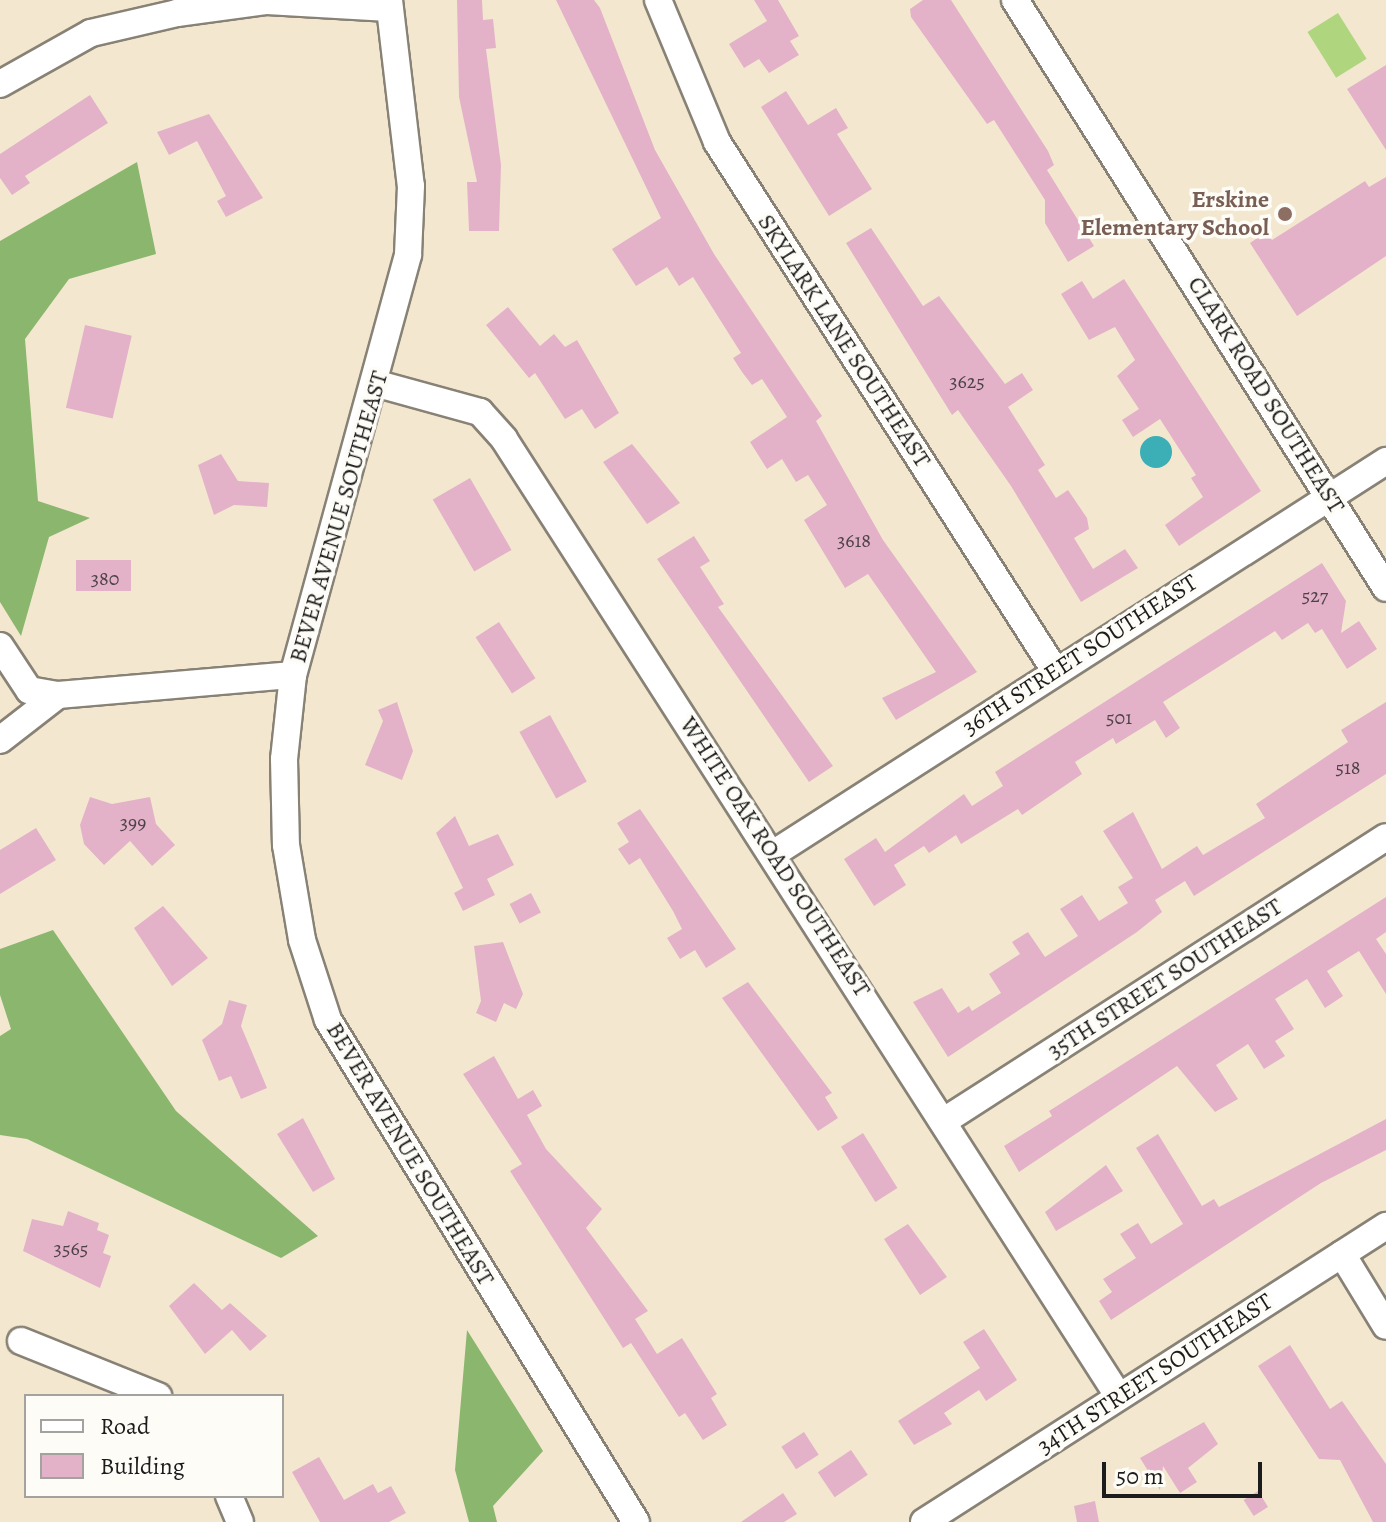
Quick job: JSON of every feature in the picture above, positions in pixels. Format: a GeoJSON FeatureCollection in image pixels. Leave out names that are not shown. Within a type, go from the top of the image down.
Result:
{"type":"FeatureCollection","features":[{"type":"Feature","properties":{"kind":"street","name":"SKYLARK LANE SOUTHEAST"},"geometry":{"type":"LineString","coordinates":[[658,0],[717,142],[1054,669]]}},
{"type":"Feature","properties":{"kind":"street","name":"CLARK ROAD SOUTHEAST"},"geometry":{"type":"LineString","coordinates":[[1015,0],[1386,588]]}},
{"type":"Feature","properties":{"kind":"street"},"geometry":{"type":"LineString","coordinates":[[0,84],[91,33],[177,13],[267,1],[389,4]]}},
{"type":"Feature","properties":{"kind":"street","name":"BEVER AVENUE SOUTHEAST"},"geometry":{"type":"LineString","coordinates":[[389,4],[411,186],[408,255],[378,384],[293,675],[284,759],[286,845],[302,940],[328,1020],[636,1522]]}},
{"type":"Feature","properties":{"kind":"street","name":"WHITE OAK ROAD SOUTHEAST"},"geometry":{"type":"LineString","coordinates":[[378,384],[480,412],[504,439],[776,852],[1119,1397]]}},
{"type":"Feature","properties":{"kind":"street","name":"36TH STREET SOUTHEAST"},"geometry":{"type":"LineString","coordinates":[[776,852],[1054,669],[1386,461]]}},
{"type":"Feature","properties":{"kind":"street"},"geometry":{"type":"LineString","coordinates":[[0,646],[29,690],[58,695],[293,675]]}},
{"type":"Feature","properties":{"kind":"street"},"geometry":{"type":"LineString","coordinates":[[0,740],[58,695]]}},
{"type":"Feature","properties":{"kind":"street","name":"35TH STREET SOUTHEAST"},"geometry":{"type":"LineString","coordinates":[[944,1121],[1386,837]]}},
{"type":"Feature","properties":{"kind":"street","name":"34TH STREET SOUTHEAST"},"geometry":{"type":"LineString","coordinates":[[924,1522],[1386,1226]]}},
{"type":"Feature","properties":{"kind":"street"},"geometry":{"type":"LineString","coordinates":[[1342,1254],[1386,1326]]}},
{"type":"Feature","properties":{"kind":"street"},"geometry":{"type":"LineString","coordinates":[[21,1341],[153,1394]]}},
{"type":"Feature","properties":{"kind":"street"},"geometry":{"type":"LineString","coordinates":[[230,1498],[240,1522]]}},
{"type":"Feature","properties":{"kind":"green space"},"geometry":{"type":"Polygon","coordinates":[[[1338,13],[1367,59],[1336,78],[1307,32],[1338,13]]]}},
{"type":"Feature","properties":{"kind":"green space"},"geometry":{"type":"Polygon","coordinates":[[[137,162],[156,254],[69,279],[25,339],[38,501],[90,518],[49,537],[21,636],[0,602],[0,241],[137,162]]]}},
{"type":"Feature","properties":{"kind":"green space"},"geometry":{"type":"Polygon","coordinates":[[[53,930],[176,1111],[318,1236],[281,1258],[27,1139],[0,1135],[0,1036],[11,1029],[0,995],[0,949],[53,930]]]}},
{"type":"Feature","properties":{"kind":"green space"},"geometry":{"type":"Polygon","coordinates":[[[467,1330],[543,1451],[493,1506],[497,1522],[469,1522],[455,1470],[467,1330]]]}},
{"type":"Feature","properties":{"kind":"water"},"geometry":{"type":"Polygon","coordinates":[[[1156,436],[1167,441],[1172,452],[1167,463],[1156,468],[1145,463],[1140,452],[1145,441],[1156,436]]]}},
{"type":"Feature","properties":{"kind":"building"},"geometry":{"type":"Polygon","coordinates":[[[457,0],[482,0],[483,20],[493,19],[496,48],[486,49],[501,165],[499,231],[469,231],[467,182],[477,182],[459,97],[457,0]]]}},
{"type":"Feature","properties":{"kind":"building"},"geometry":{"type":"Polygon","coordinates":[[[556,0],[594,0],[600,8],[655,150],[714,254],[822,416],[816,421],[883,540],[977,672],[896,720],[882,698],[936,672],[868,574],[845,588],[804,520],[827,505],[808,475],[796,482],[782,459],[767,469],[750,442],[787,417],[762,379],[752,385],[742,372],[733,358],[741,353],[693,277],[679,286],[667,267],[636,286],[612,249],[661,218],[556,0]]]}},
{"type":"Feature","properties":{"kind":"building"},"geometry":{"type":"Polygon","coordinates":[[[754,0],[778,0],[799,36],[790,41],[799,55],[769,73],[759,59],[744,68],[729,44],[767,21],[754,0]]]}},
{"type":"Feature","properties":{"kind":"building"},"geometry":{"type":"Polygon","coordinates":[[[923,0],[951,0],[1048,151],[1054,165],[1047,170],[1094,246],[1068,262],[1045,223],[1045,200],[994,120],[987,124],[911,17],[910,9],[923,0]]]}},
{"type":"Feature","properties":{"kind":"building"},"geometry":{"type":"Polygon","coordinates":[[[1386,65],[1386,150],[1347,89],[1386,65]]]}},
{"type":"Feature","properties":{"kind":"building"},"geometry":{"type":"Polygon","coordinates":[[[786,91],[808,125],[836,108],[848,128],[837,134],[872,189],[829,216],[761,107],[786,91]]]}},
{"type":"Feature","properties":{"kind":"building"},"geometry":{"type":"Polygon","coordinates":[[[90,95],[108,123],[25,176],[30,183],[12,195],[0,178],[0,154],[90,95]]]}},
{"type":"Feature","properties":{"kind":"building"},"geometry":{"type":"Polygon","coordinates":[[[209,114],[263,198],[226,217],[217,201],[226,196],[197,141],[169,155],[157,132],[209,114]]]}},
{"type":"Feature","properties":{"kind":"building"},"geometry":{"type":"Polygon","coordinates":[[[1386,177],[1386,256],[1297,316],[1250,243],[1266,232],[1272,240],[1365,181],[1369,187],[1386,177]]]}},
{"type":"Feature","properties":{"kind":"building"},"geometry":{"type":"Polygon","coordinates":[[[871,228],[923,306],[939,296],[1005,384],[1022,373],[1033,390],[1008,407],[1045,465],[1038,470],[1056,498],[1068,490],[1087,518],[1089,529],[1074,538],[1093,569],[1125,549],[1138,568],[1081,602],[1011,486],[958,410],[952,415],[846,243],[871,228]]]}},
{"type":"Feature","properties":{"kind":"building"},"geometry":{"type":"Polygon","coordinates":[[[1124,279],[1261,491],[1179,546],[1165,525],[1203,497],[1191,478],[1196,475],[1160,419],[1133,437],[1122,420],[1139,409],[1117,376],[1135,360],[1115,327],[1089,340],[1061,294],[1082,281],[1093,299],[1124,279]]]}},
{"type":"Feature","properties":{"kind":"building"},"geometry":{"type":"Polygon","coordinates":[[[508,307],[540,346],[554,334],[565,347],[577,340],[619,413],[595,429],[582,409],[565,419],[535,373],[529,378],[486,325],[508,307]]]}},
{"type":"Feature","properties":{"kind":"building"},"geometry":{"type":"Polygon","coordinates":[[[85,325],[132,336],[113,419],[66,408],[85,325]]]}},
{"type":"Feature","properties":{"kind":"building"},"geometry":{"type":"Polygon","coordinates":[[[632,444],[680,503],[647,524],[603,462],[632,444]]]}},
{"type":"Feature","properties":{"kind":"building"},"geometry":{"type":"Polygon","coordinates":[[[221,454],[238,481],[269,483],[267,507],[234,505],[214,515],[198,465],[221,454]]]}},
{"type":"Feature","properties":{"kind":"building"},"geometry":{"type":"Polygon","coordinates":[[[470,478],[512,550],[474,571],[433,499],[470,478]]]}},
{"type":"Feature","properties":{"kind":"building"},"geometry":{"type":"Polygon","coordinates":[[[694,536],[710,561],[700,567],[724,604],[718,607],[833,766],[809,782],[657,559],[694,536]]]}},
{"type":"Feature","properties":{"kind":"building"},"geometry":{"type":"Polygon","coordinates":[[[76,560],[131,560],[131,591],[76,591],[76,560]]]}},
{"type":"Feature","properties":{"kind":"building"},"geometry":{"type":"Polygon","coordinates":[[[1322,563],[1346,601],[1341,633],[1359,621],[1377,649],[1347,669],[1322,629],[1315,633],[1308,623],[1282,640],[1275,631],[1163,702],[1180,728],[1166,738],[1155,720],[1116,744],[1113,738],[1075,762],[1082,774],[1022,815],[1018,809],[961,844],[956,835],[929,853],[924,846],[894,865],[906,885],[874,906],[844,859],[876,838],[885,852],[964,794],[972,806],[1003,786],[995,772],[1322,563]]]}},
{"type":"Feature","properties":{"kind":"building"},"geometry":{"type":"Polygon","coordinates":[[[499,622],[535,678],[512,693],[476,637],[499,622]]]}},
{"type":"Feature","properties":{"kind":"building"},"geometry":{"type":"Polygon","coordinates":[[[397,702],[413,751],[402,780],[365,765],[383,721],[378,710],[397,702]]]}},
{"type":"Feature","properties":{"kind":"building"},"geometry":{"type":"Polygon","coordinates":[[[1386,702],[1386,774],[1194,896],[1185,881],[1155,900],[1162,912],[1137,932],[948,1057],[913,1002],[942,988],[958,1013],[969,1006],[972,1011],[1001,993],[989,974],[1020,954],[1012,942],[1028,932],[1045,957],[1078,936],[1060,909],[1082,895],[1099,921],[1128,903],[1118,887],[1133,878],[1103,831],[1133,812],[1162,869],[1197,846],[1203,855],[1265,818],[1256,804],[1348,742],[1341,730],[1386,702]]]}},
{"type":"Feature","properties":{"kind":"building"},"geometry":{"type":"Polygon","coordinates":[[[550,715],[587,781],[556,798],[519,732],[550,715]]]}},
{"type":"Feature","properties":{"kind":"building"},"geometry":{"type":"Polygon","coordinates":[[[90,797],[112,804],[150,797],[156,824],[175,845],[152,866],[130,841],[104,865],[84,844],[80,825],[90,797]]]}},
{"type":"Feature","properties":{"kind":"building"},"geometry":{"type":"Polygon","coordinates":[[[640,809],[736,949],[706,968],[695,950],[680,959],[667,938],[682,929],[673,911],[640,858],[629,865],[618,849],[629,842],[617,823],[640,809]]]}},
{"type":"Feature","properties":{"kind":"building"},"geometry":{"type":"Polygon","coordinates":[[[455,816],[469,846],[498,834],[514,865],[487,879],[495,895],[463,911],[454,893],[463,888],[436,833],[455,816]]]}},
{"type":"Feature","properties":{"kind":"building"},"geometry":{"type":"Polygon","coordinates":[[[36,828],[56,860],[0,894],[0,850],[36,828]]]}},
{"type":"Feature","properties":{"kind":"building"},"geometry":{"type":"Polygon","coordinates":[[[531,893],[541,913],[520,923],[510,904],[531,893]]]}},
{"type":"Feature","properties":{"kind":"building"},"geometry":{"type":"Polygon","coordinates":[[[1386,897],[1386,932],[1376,939],[1386,954],[1386,994],[1359,951],[1327,971],[1343,996],[1325,1008],[1307,979],[1275,999],[1294,1029],[1275,1041],[1285,1056],[1264,1069],[1248,1044],[1216,1065],[1238,1099],[1215,1112],[1177,1066],[1019,1172],[1004,1146],[1052,1116],[1049,1111],[1386,897]]]}},
{"type":"Feature","properties":{"kind":"building"},"geometry":{"type":"Polygon","coordinates":[[[163,906],[208,958],[172,986],[134,928],[163,906]]]}},
{"type":"Feature","properties":{"kind":"building"},"geometry":{"type":"Polygon","coordinates":[[[503,942],[523,994],[516,1009],[504,1003],[496,1022],[476,1013],[481,1001],[474,946],[503,942]]]}},
{"type":"Feature","properties":{"kind":"building"},"geometry":{"type":"Polygon","coordinates":[[[748,982],[832,1093],[825,1097],[838,1118],[818,1131],[722,998],[748,982]]]}},
{"type":"Feature","properties":{"kind":"building"},"geometry":{"type":"Polygon","coordinates":[[[229,1000],[247,1005],[241,1026],[267,1088],[241,1099],[231,1076],[219,1081],[202,1040],[222,1024],[229,1000]]]}},
{"type":"Feature","properties":{"kind":"building"},"geometry":{"type":"Polygon","coordinates":[[[494,1056],[518,1099],[533,1090],[542,1106],[527,1115],[546,1149],[602,1209],[586,1228],[648,1311],[635,1319],[657,1354],[682,1338],[717,1394],[711,1398],[727,1425],[703,1440],[685,1413],[679,1417],[631,1343],[623,1348],[510,1171],[522,1164],[463,1074],[494,1056]]]}},
{"type":"Feature","properties":{"kind":"building"},"geometry":{"type":"Polygon","coordinates":[[[303,1118],[335,1179],[313,1192],[277,1134],[303,1118]]]}},
{"type":"Feature","properties":{"kind":"building"},"geometry":{"type":"Polygon","coordinates":[[[1386,1119],[1386,1150],[1321,1183],[1111,1320],[1099,1301],[1112,1292],[1103,1279],[1136,1258],[1120,1234],[1138,1223],[1151,1244],[1183,1224],[1136,1148],[1158,1134],[1202,1206],[1214,1199],[1219,1207],[1386,1119]]]}},
{"type":"Feature","properties":{"kind":"building"},"geometry":{"type":"Polygon","coordinates":[[[863,1133],[897,1188],[875,1202],[841,1147],[863,1133]]]}},
{"type":"Feature","properties":{"kind":"building"},"geometry":{"type":"Polygon","coordinates":[[[1106,1165],[1123,1191],[1056,1231],[1045,1212],[1106,1165]]]}},
{"type":"Feature","properties":{"kind":"building"},"geometry":{"type":"Polygon","coordinates":[[[68,1211],[99,1223],[97,1230],[109,1235],[103,1253],[111,1256],[100,1288],[23,1251],[32,1219],[63,1226],[68,1211]]]}},
{"type":"Feature","properties":{"kind":"building"},"geometry":{"type":"Polygon","coordinates":[[[908,1224],[947,1277],[920,1295],[884,1239],[908,1224]]]}},
{"type":"Feature","properties":{"kind":"building"},"geometry":{"type":"Polygon","coordinates":[[[194,1283],[222,1310],[230,1303],[267,1336],[250,1351],[232,1330],[205,1354],[169,1306],[194,1283]]]}},
{"type":"Feature","properties":{"kind":"building"},"geometry":{"type":"Polygon","coordinates":[[[984,1329],[1017,1380],[986,1401],[979,1390],[944,1413],[952,1424],[914,1445],[898,1421],[980,1368],[963,1342],[984,1329]]]}},
{"type":"Feature","properties":{"kind":"building"},"geometry":{"type":"Polygon","coordinates":[[[1290,1345],[1330,1409],[1342,1401],[1386,1464],[1386,1522],[1373,1522],[1340,1460],[1319,1459],[1258,1366],[1290,1345]]]}},
{"type":"Feature","properties":{"kind":"building"},"geometry":{"type":"Polygon","coordinates":[[[1204,1422],[1218,1444],[1188,1468],[1197,1482],[1180,1493],[1163,1466],[1160,1490],[1140,1458],[1204,1422]]]}},
{"type":"Feature","properties":{"kind":"building"},"geometry":{"type":"Polygon","coordinates":[[[804,1432],[819,1455],[796,1469],[781,1447],[804,1432]]]}},
{"type":"Feature","properties":{"kind":"building"},"geometry":{"type":"Polygon","coordinates":[[[851,1450],[868,1475],[835,1497],[818,1472],[851,1450]]]}},
{"type":"Feature","properties":{"kind":"building"},"geometry":{"type":"Polygon","coordinates":[[[319,1457],[344,1500],[373,1484],[378,1493],[391,1486],[406,1513],[389,1522],[320,1522],[292,1472],[319,1457]]]}},
{"type":"Feature","properties":{"kind":"building"},"geometry":{"type":"Polygon","coordinates":[[[1258,1491],[1268,1507],[1254,1516],[1244,1500],[1258,1491]]]}},
{"type":"Feature","properties":{"kind":"building"},"geometry":{"type":"Polygon","coordinates":[[[783,1493],[797,1514],[784,1522],[741,1522],[783,1493]]]}},
{"type":"Feature","properties":{"kind":"building"},"geometry":{"type":"Polygon","coordinates":[[[1095,1501],[1099,1522],[1077,1522],[1074,1506],[1095,1501]]]}},
{"type":"Feature","properties":{"kind":"place","name":"Erskine Elementary School"},"geometry":{"type":"Point","coordinates":[1285,214]}}]}
